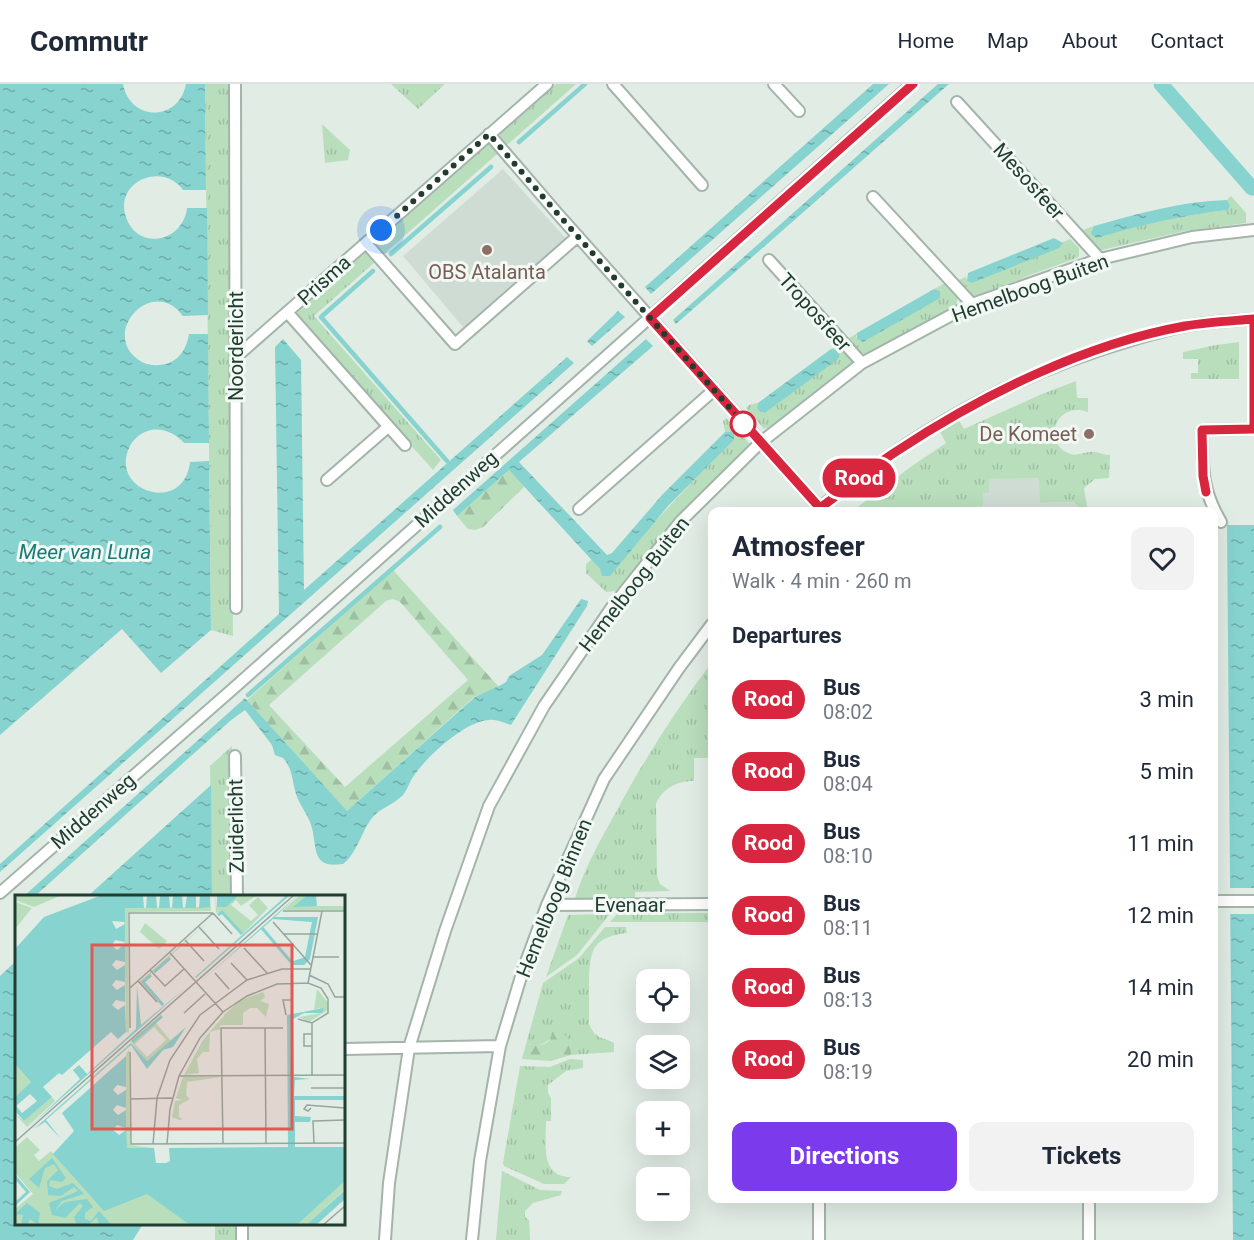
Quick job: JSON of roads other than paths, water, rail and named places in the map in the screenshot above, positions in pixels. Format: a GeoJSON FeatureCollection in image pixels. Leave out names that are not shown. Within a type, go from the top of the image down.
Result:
{"type":"FeatureCollection","features":[{"type":"Feature","properties":{"kind":"street","name":"Noorderlicht"},"geometry":{"type":"LineString","coordinates":[[235,84],[236,608]]}},
{"type":"Feature","properties":{"kind":"street","name":"Prisma"},"geometry":{"type":"LineString","coordinates":[[236,357],[547,84]]}},
{"type":"Feature","properties":{"kind":"street"},"geometry":{"type":"LineString","coordinates":[[614,84],[702,185]]}},
{"type":"Feature","properties":{"kind":"street"},"geometry":{"type":"LineString","coordinates":[[774,84],[798,111]]}},
{"type":"Feature","properties":{"kind":"street","name":"Middenweg"},"geometry":{"type":"LineString","coordinates":[[0,892],[236,687],[912,84]]}},
{"type":"Feature","properties":{"kind":"street","name":"Mesosfeer"},"geometry":{"type":"LineString","coordinates":[[957,102],[1100,260]]}},
{"type":"Feature","properties":{"kind":"street"},"geometry":{"type":"LineString","coordinates":[[489,134],[815,507]]}},
{"type":"Feature","properties":{"kind":"street"},"geometry":{"type":"LineString","coordinates":[[873,197],[972,304]]}},
{"type":"Feature","properties":{"kind":"street","name":"Hemelboog Buiten"},"geometry":{"type":"LineString","coordinates":[[385,1240],[388,1183],[409,1048],[445,931],[489,806],[544,706],[612,607],[681,522],[760,443],[862,363],[972,304],[1100,260],[1192,237],[1254,230]]}},
{"type":"Feature","properties":{"kind":"street"},"geometry":{"type":"LineString","coordinates":[[366,243],[455,344],[578,236]]}},
{"type":"Feature","properties":{"kind":"street","name":"Troposfeer"},"geometry":{"type":"LineString","coordinates":[[769,260],[862,363]]}},
{"type":"Feature","properties":{"kind":"street"},"geometry":{"type":"LineString","coordinates":[[287,312],[405,445]]}},
{"type":"Feature","properties":{"kind":"street"},"geometry":{"type":"LineString","coordinates":[[822,507],[895,452],[951,417],[1035,375],[1086,353],[1162,332],[1186,326],[1254,319],[1254,429],[1202,430],[1203,476],[1206,492],[1214,507]]}},
{"type":"Feature","properties":{"kind":"street"},"geometry":{"type":"LineString","coordinates":[[579,509],[714,390]]}},
{"type":"Feature","properties":{"kind":"street"},"geometry":{"type":"LineString","coordinates":[[327,480],[388,427]]}},
{"type":"Feature","properties":{"kind":"street"},"geometry":{"type":"LineString","coordinates":[[1218,516],[1221,522]]}},
{"type":"Feature","properties":{"kind":"street","name":"Hemelboog Binnen"},"geometry":{"type":"LineString","coordinates":[[472,1240],[480,1161],[501,1047],[523,970],[547,905],[604,779],[708,629]]}},
{"type":"Feature","properties":{"kind":"street","name":"Zuiderlicht"},"geometry":{"type":"LineString","coordinates":[[235,756],[237,895]]}},
{"type":"Feature","properties":{"kind":"street"},"geometry":{"type":"LineString","coordinates":[[1218,901],[1254,901]]}},
{"type":"Feature","properties":{"kind":"street","name":"Evenaar"},"geometry":{"type":"LineString","coordinates":[[547,905],[708,904]]}},
{"type":"Feature","properties":{"kind":"street"},"geometry":{"type":"LineString","coordinates":[[345,1049],[501,1047]]}},
{"type":"Feature","properties":{"kind":"street"},"geometry":{"type":"LineString","coordinates":[[819,1203],[819,1240]]}},
{"type":"Feature","properties":{"kind":"street"},"geometry":{"type":"LineString","coordinates":[[1089,1203],[1089,1240]]}},
{"type":"Feature","properties":{"kind":"water","name":"Meer van Luna"},"geometry":{"type":"Polygon","coordinates":[[[0,84],[123,84],[127,96],[135,105],[144,111],[154,112],[165,111],[174,105],[182,96],[186,84],[205,84],[206,190],[183,190],[174,181],[164,177],[153,177],[133,185],[124,205],[126,217],[132,228],[140,235],[149,238],[169,235],[177,229],[184,220],[187,208],[207,208],[208,315],[183,316],[170,305],[157,302],[144,305],[134,313],[127,325],[125,338],[130,351],[142,362],[159,365],[169,363],[180,355],[185,348],[189,334],[208,334],[209,443],[184,443],[169,432],[151,430],[134,440],[126,462],[129,475],[137,485],[149,491],[162,493],[175,489],[185,479],[190,462],[209,461],[211,630],[161,673],[122,629],[0,735],[0,84]]]}},
{"type":"Feature","properties":{"kind":"water"},"geometry":{"type":"Polygon","coordinates":[[[873,84],[889,84],[651,294],[645,287],[873,84]]]}},
{"type":"Feature","properties":{"kind":"water"},"geometry":{"type":"Polygon","coordinates":[[[938,84],[949,84],[676,324],[673,320],[938,84]]]}},
{"type":"Feature","properties":{"kind":"water"},"geometry":{"type":"Polygon","coordinates":[[[1227,200],[1230,205],[1228,210],[1162,221],[1097,238],[1091,232],[1094,226],[1143,213],[1193,203],[1227,200]]]}},
{"type":"Feature","properties":{"kind":"water"},"geometry":{"type":"Polygon","coordinates":[[[1054,238],[1063,243],[1059,248],[972,283],[967,281],[968,273],[1054,238]]]}},
{"type":"Feature","properties":{"kind":"water"},"geometry":{"type":"Polygon","coordinates":[[[934,289],[940,291],[940,298],[863,342],[857,339],[857,333],[934,289]]]}},
{"type":"Feature","properties":{"kind":"water"},"geometry":{"type":"Polygon","coordinates":[[[618,311],[625,317],[592,346],[587,341],[618,311]]]}},
{"type":"Feature","properties":{"kind":"water"},"geometry":{"type":"Polygon","coordinates":[[[283,339],[301,360],[304,590],[567,357],[574,363],[0,872],[0,864],[279,614],[275,347],[283,339]]]}},
{"type":"Feature","properties":{"kind":"water"},"geometry":{"type":"Polygon","coordinates":[[[646,339],[653,346],[519,462],[607,555],[612,553],[662,495],[725,432],[734,434],[734,440],[668,506],[610,576],[602,576],[600,569],[509,470],[457,516],[453,510],[646,339]]]}},
{"type":"Feature","properties":{"kind":"water"},"geometry":{"type":"Polygon","coordinates":[[[831,349],[837,350],[840,354],[838,359],[765,413],[760,412],[757,408],[758,403],[831,349]]]}},
{"type":"Feature","properties":{"kind":"water"},"geometry":{"type":"Polygon","coordinates":[[[1227,525],[1254,525],[1254,1240],[1233,1240],[1227,525]]]}},
{"type":"Feature","properties":{"kind":"water"},"geometry":{"type":"Polygon","coordinates":[[[581,599],[588,601],[511,725],[494,720],[479,722],[458,733],[436,750],[413,777],[402,796],[372,818],[356,848],[343,864],[326,863],[318,856],[311,824],[296,794],[289,766],[283,758],[275,755],[272,745],[245,710],[36,895],[25,895],[245,698],[347,811],[475,697],[506,682],[509,676],[542,655],[581,599]]]}},
{"type":"Feature","properties":{"kind":"water"},"geometry":{"type":"Polygon","coordinates":[[[211,785],[212,895],[89,895],[211,785]]]}},
{"type":"Feature","properties":{"kind":"water"},"geometry":{"type":"Polygon","coordinates":[[[15,962],[15,1225],[142,1225],[133,1240],[0,1240],[0,976],[15,962]]]}},
{"type":"Feature","properties":{"kind":"waterway"},"geometry":{"type":"LineString","coordinates":[[519,142],[585,84]]}},
{"type":"Feature","properties":{"kind":"waterway"},"geometry":{"type":"LineString","coordinates":[[1161,84],[1252,188]]}},
{"type":"Feature","properties":{"kind":"waterway"},"geometry":{"type":"LineString","coordinates":[[391,254],[491,167]]}},
{"type":"Feature","properties":{"kind":"waterway"},"geometry":{"type":"LineString","coordinates":[[373,271],[321,317],[447,461]]}},
{"type":"Feature","properties":{"kind":"waterway"},"geometry":{"type":"LineString","coordinates":[[248,695],[440,527]]}},
{"type":"Feature","properties":{"kind":"place","name":"OBS Atalanta"},"geometry":{"type":"Point","coordinates":[487,250]}},
{"type":"Feature","properties":{"kind":"place","name":"De Komeet"},"geometry":{"type":"Point","coordinates":[1089,434]}}]}
